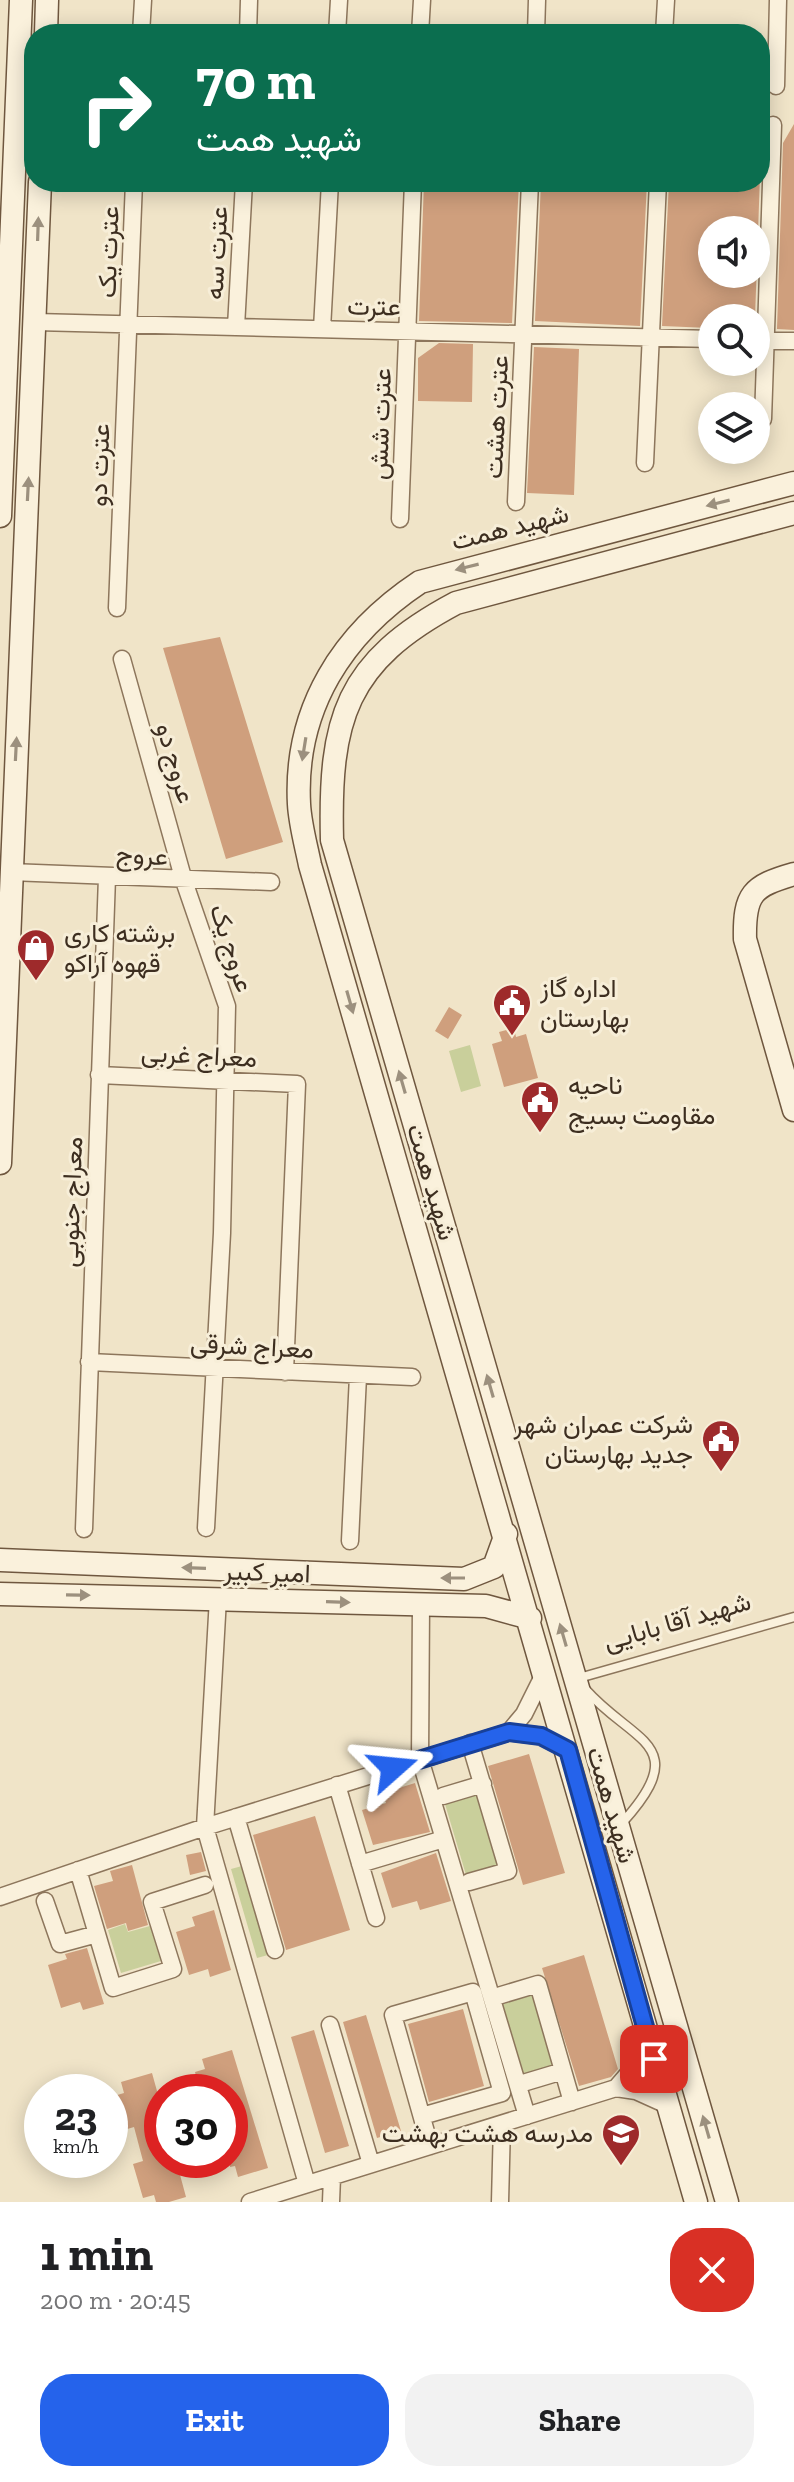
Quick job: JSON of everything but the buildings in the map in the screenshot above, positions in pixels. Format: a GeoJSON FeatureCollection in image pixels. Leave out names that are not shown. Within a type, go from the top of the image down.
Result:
{"type":"FeatureCollection","features":[{"type":"Feature","properties":{"kind":"street"},"geometry":{"type":"LineString","coordinates":[[0,516],[7,186],[21,0]]}},
{"type":"Feature","properties":{"kind":"street"},"geometry":{"type":"LineString","coordinates":[[46,24],[47,0]]}},
{"type":"Feature","properties":{"kind":"street"},"geometry":{"type":"LineString","coordinates":[[142,24],[143,0]]}},
{"type":"Feature","properties":{"kind":"street"},"geometry":{"type":"LineString","coordinates":[[248,24],[249,0]]}},
{"type":"Feature","properties":{"kind":"street"},"geometry":{"type":"LineString","coordinates":[[338,24],[339,0]]}},
{"type":"Feature","properties":{"kind":"street"},"geometry":{"type":"LineString","coordinates":[[421,24],[422,0]]}},
{"type":"Feature","properties":{"kind":"street"},"geometry":{"type":"LineString","coordinates":[[536,24],[537,0]]}},
{"type":"Feature","properties":{"kind":"street"},"geometry":{"type":"LineString","coordinates":[[665,24],[666,0]]}},
{"type":"Feature","properties":{"kind":"street"},"geometry":{"type":"LineString","coordinates":[[776,86],[778,0]]}},
{"type":"Feature","properties":{"kind":"street"},"geometry":{"type":"LineString","coordinates":[[770,179],[773,125]]}},
{"type":"Feature","properties":{"kind":"street"},"geometry":{"type":"LineString","coordinates":[[0,1163],[40,192]]}},
{"type":"Feature","properties":{"kind":"street","name":"عترت یک"},"geometry":{"type":"LineString","coordinates":[[129,325],[134,192]]}},
{"type":"Feature","properties":{"kind":"street","name":"عترت سه"},"geometry":{"type":"LineString","coordinates":[[236,327],[243,192]]}},
{"type":"Feature","properties":{"kind":"street"},"geometry":{"type":"LineString","coordinates":[[322,329],[329,192]]}},
{"type":"Feature","properties":{"kind":"street","name":"عترت شش"},"geometry":{"type":"LineString","coordinates":[[400,519],[413,192]]}},
{"type":"Feature","properties":{"kind":"street","name":"عترت هشت"},"geometry":{"type":"LineString","coordinates":[[516,502],[530,192]]}},
{"type":"Feature","properties":{"kind":"street"},"geometry":{"type":"LineString","coordinates":[[645,463],[658,192]]}},
{"type":"Feature","properties":{"kind":"street"},"geometry":{"type":"LineString","coordinates":[[763,304],[769,192]]}},
{"type":"Feature","properties":{"kind":"street","name":"عترت"},"geometry":{"type":"LineString","coordinates":[[35,322],[698,339]]}},
{"type":"Feature","properties":{"kind":"street","name":"عترت دو"},"geometry":{"type":"LineString","coordinates":[[117,608],[129,325]]}},
{"type":"Feature","properties":{"kind":"street"},"geometry":{"type":"LineString","coordinates":[[770,340],[794,341]]}},
{"type":"Feature","properties":{"kind":"street","name":"شهید همت"},"geometry":{"type":"LineString","coordinates":[[696,2202],[506,1534],[310,865],[299,804],[308,726],[330,670],[354,636],[389,602],[420,582],[442,573],[794,483]]}},
{"type":"Feature","properties":{"kind":"street","name":"شهید همت"},"geometry":{"type":"LineString","coordinates":[[727,2202],[332,840],[330,778],[353,691],[391,642],[416,624],[456,603],[794,513]]}},
{"type":"Feature","properties":{"kind":"street"},"geometry":{"type":"LineString","coordinates":[[632,525],[641,554]]}},
{"type":"Feature","properties":{"kind":"street","name":"عروج دو"},"geometry":{"type":"LineString","coordinates":[[122,659],[184,881]]}},
{"type":"Feature","properties":{"kind":"street","name":"عروج"},"geometry":{"type":"LineString","coordinates":[[10,872],[271,882]]}},
{"type":"Feature","properties":{"kind":"street"},"geometry":{"type":"LineString","coordinates":[[794,874],[772,880],[752,892],[745,921],[745,939],[794,1110]]}},
{"type":"Feature","properties":{"kind":"street","name":"معراج جنوبی"},"geometry":{"type":"LineString","coordinates":[[84,1529],[107,877]]}},
{"type":"Feature","properties":{"kind":"street","name":"عروج یک"},"geometry":{"type":"LineString","coordinates":[[184,881],[227,1006],[222,1233],[206,1528]]}},
{"type":"Feature","properties":{"kind":"street","name":"معراج غربی"},"geometry":{"type":"LineString","coordinates":[[99,1075],[297,1084],[285,1372]]}},
{"type":"Feature","properties":{"kind":"street","name":"معراج شرقی"},"geometry":{"type":"LineString","coordinates":[[89,1362],[412,1377]]}},
{"type":"Feature","properties":{"kind":"street"},"geometry":{"type":"LineString","coordinates":[[350,1541],[358,1376]]}},
{"type":"Feature","properties":{"kind":"street","name":"امیر کبیر"},"geometry":{"type":"LineString","coordinates":[[0,1560],[464,1579],[494,1567],[506,1534]]}},
{"type":"Feature","properties":{"kind":"street","name":"امیر کبیر"},"geometry":{"type":"LineString","coordinates":[[0,1594],[498,1607],[530,1618]]}},
{"type":"Feature","properties":{"kind":"street"},"geometry":{"type":"LineString","coordinates":[[218,1598],[205,1827],[307,2184]]}},
{"type":"Feature","properties":{"kind":"street"},"geometry":{"type":"LineString","coordinates":[[421,1604],[420,1759],[527,2116]]}},
{"type":"Feature","properties":{"kind":"street"},"geometry":{"type":"LineString","coordinates":[[509,1732],[524,1714],[544,1674]]}},
{"type":"Feature","properties":{"kind":"street"},"geometry":{"type":"LineString","coordinates":[[0,1897],[205,1827],[509,1732],[541,1736],[568,1750]]}},
{"type":"Feature","properties":{"kind":"street"},"geometry":{"type":"LineString","coordinates":[[469,1882],[508,1871],[470,1743]]}},
{"type":"Feature","properties":{"kind":"street"},"geometry":{"type":"LineString","coordinates":[[443,1796],[483,1784]]}},
{"type":"Feature","properties":{"kind":"street"},"geometry":{"type":"LineString","coordinates":[[337,1785],[376,1918]]}},
{"type":"Feature","properties":{"kind":"street"},"geometry":{"type":"LineString","coordinates":[[236,1817],[275,1950]]}},
{"type":"Feature","properties":{"kind":"street"},"geometry":{"type":"LineString","coordinates":[[360,1864],[437,1841]]}},
{"type":"Feature","properties":{"kind":"street"},"geometry":{"type":"LineString","coordinates":[[78,1870],[113,1988],[173,1969],[152,1902],[205,1885]]}},
{"type":"Feature","properties":{"kind":"street"},"geometry":{"type":"LineString","coordinates":[[45,1901],[60,1944],[97,1934]]}},
{"type":"Feature","properties":{"kind":"street"},"geometry":{"type":"LineString","coordinates":[[498,1996],[538,1984],[572,2102]]}},
{"type":"Feature","properties":{"kind":"street"},"geometry":{"type":"LineString","coordinates":[[422,2116],[502,2093],[473,1992],[393,2015],[430,2146]]}},
{"type":"Feature","properties":{"kind":"street"},"geometry":{"type":"LineString","coordinates":[[330,2025],[371,2164]]}},
{"type":"Feature","properties":{"kind":"street"},"geometry":{"type":"LineString","coordinates":[[616,2088],[640,2060],[649,2042]]}},
{"type":"Feature","properties":{"kind":"street"},"geometry":{"type":"LineString","coordinates":[[523,2083],[563,2071]]}},
{"type":"Feature","properties":{"kind":"street"},"geometry":{"type":"LineString","coordinates":[[250,2202],[616,2088],[636,2091],[667,2105]]}},
{"type":"Feature","properties":{"kind":"street"},"geometry":{"type":"LineString","coordinates":[[500,2202],[502,2124]]}},
{"type":"Feature","properties":{"kind":"street"},"geometry":{"type":"LineString","coordinates":[[331,2202],[332,2177]]}},
{"type":"Feature","properties":{"kind":"lane","name":"شهید آقا بابایی"},"geometry":{"type":"LineString","coordinates":[[576,1679],[794,1617]]}},
{"type":"Feature","properties":{"kind":"lane"},"geometry":{"type":"LineString","coordinates":[[576,1679],[597,1703],[640,1733],[651,1755],[654,1780],[619,1827]]}},
{"type":"Feature","properties":{"kind":"green space"},"geometry":{"type":"Polygon","coordinates":[[[470,1045],[481,1086],[461,1092],[449,1051],[470,1045]]]}},
{"type":"Feature","properties":{"kind":"green space"},"geometry":{"type":"Polygon","coordinates":[[[477,1794],[499,1865],[466,1875],[445,1804],[477,1794]]]}},
{"type":"Feature","properties":{"kind":"green space"},"geometry":{"type":"Polygon","coordinates":[[[242,1866],[268,1955],[257,1958],[231,1869],[242,1866]]]}},
{"type":"Feature","properties":{"kind":"green space"},"geometry":{"type":"Polygon","coordinates":[[[125,1924],[128,1932],[150,1926],[161,1961],[121,1973],[108,1930],[125,1924]]]}},
{"type":"Feature","properties":{"kind":"green space"},"geometry":{"type":"Polygon","coordinates":[[[532,1995],[553,2067],[521,2076],[500,2005],[532,1995]]]}},
{"type":"Feature","properties":{"kind":"place","name":"برشته کاری قهوه آراکو"},"geometry":{"type":"Point","coordinates":[36,982]}},
{"type":"Feature","properties":{"kind":"place","name":"اداره گاز بهارستان"},"geometry":{"type":"Point","coordinates":[512,1037]}},
{"type":"Feature","properties":{"kind":"place","name":"ناحیه مقاومت بسیج"},"geometry":{"type":"Point","coordinates":[540,1134]}},
{"type":"Feature","properties":{"kind":"place","name":"شرکت عمران شهر جدید بهارستان"},"geometry":{"type":"Point","coordinates":[721,1473]}},
{"type":"Feature","properties":{"kind":"place","name":"مدرسه هشت بهشت"},"geometry":{"type":"Point","coordinates":[621,2167]}},
{"type":"Feature","properties":{"kind":"route"},"geometry":{"type":"LineString","coordinates":[[393,1768],[509,1732],[541,1736],[568,1750],[654,2059]]}}]}
